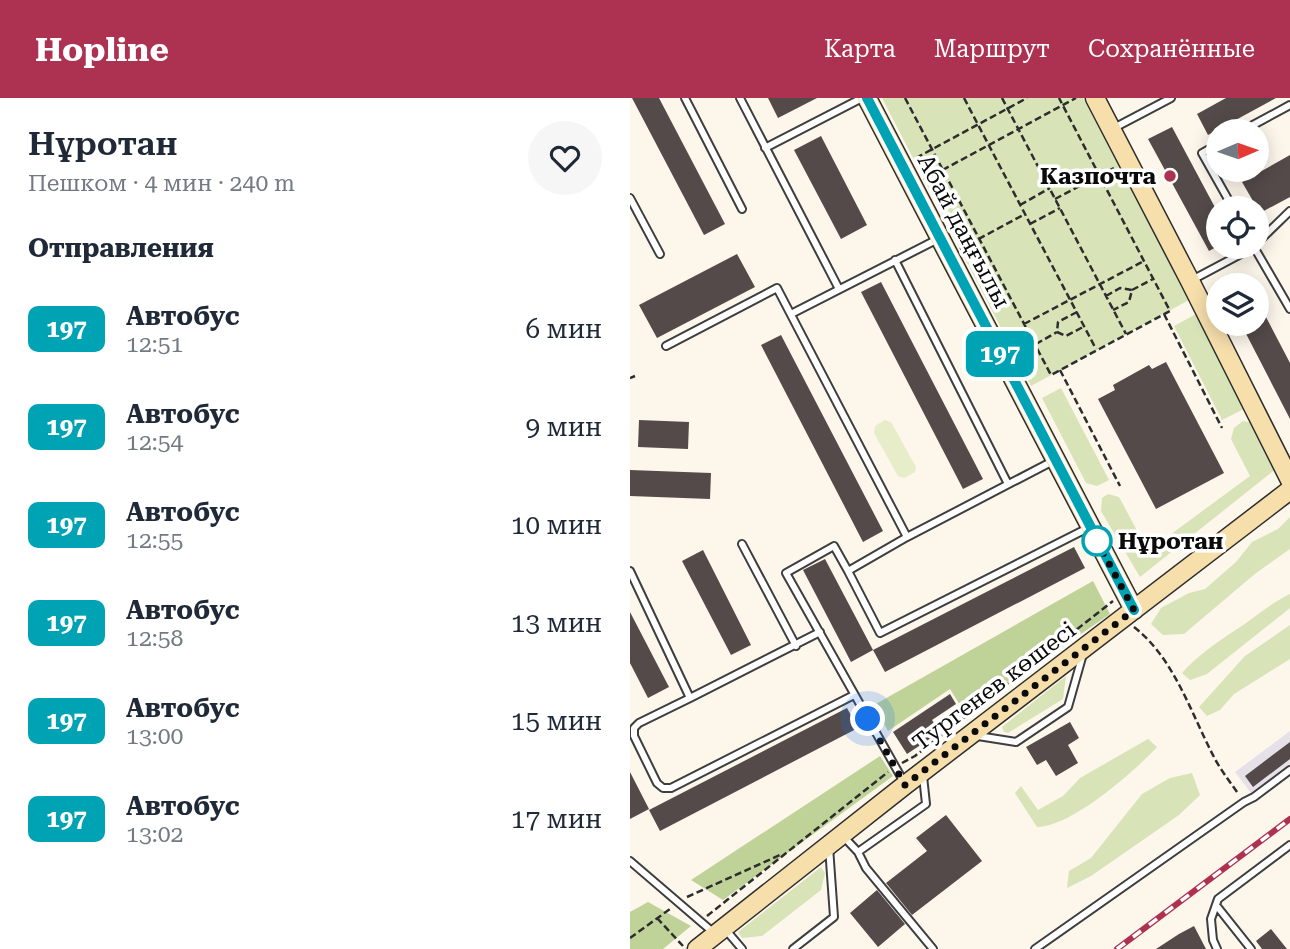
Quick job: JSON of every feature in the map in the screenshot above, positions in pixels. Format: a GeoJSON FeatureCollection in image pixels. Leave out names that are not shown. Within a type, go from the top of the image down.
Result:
{"type":"FeatureCollection","features":[{"type":"Feature","properties":{"kind":"main road","name":"Абай даңғылы"},"geometry":{"type":"LineString","coordinates":[[864,98],[1090,527],[1128,615]]}},
{"type":"Feature","properties":{"kind":"main road"},"geometry":{"type":"LineString","coordinates":[[1094,98],[1290,480]]}},
{"type":"Feature","properties":{"kind":"main road","name":"Тургенев көшесі"},"geometry":{"type":"LineString","coordinates":[[697,949],[905,785],[1290,490]]}},
{"type":"Feature","properties":{"kind":"lane"},"geometry":{"type":"LineString","coordinates":[[685,98],[742,209]]}},
{"type":"Feature","properties":{"kind":"lane"},"geometry":{"type":"LineString","coordinates":[[740,98],[839,289]]}},
{"type":"Feature","properties":{"kind":"lane"},"geometry":{"type":"LineString","coordinates":[[765,148],[864,98]]}},
{"type":"Feature","properties":{"kind":"lane"},"geometry":{"type":"LineString","coordinates":[[1111,130],[1171,98]]}},
{"type":"Feature","properties":{"kind":"lane"},"geometry":{"type":"LineString","coordinates":[[1264,119],[1290,105]]}},
{"type":"Feature","properties":{"kind":"lane"},"geometry":{"type":"LineString","coordinates":[[630,198],[660,254]]}},
{"type":"Feature","properties":{"kind":"lane"},"geometry":{"type":"LineString","coordinates":[[1269,231],[1290,211]]}},
{"type":"Feature","properties":{"kind":"lane"},"geometry":{"type":"LineString","coordinates":[[791,314],[940,238]]}},
{"type":"Feature","properties":{"kind":"lane"},"geometry":{"type":"LineString","coordinates":[[1190,281],[1230,259]]}},
{"type":"Feature","properties":{"kind":"lane"},"geometry":{"type":"LineString","coordinates":[[1261,259],[1290,309]]}},
{"type":"Feature","properties":{"kind":"lane"},"geometry":{"type":"LineString","coordinates":[[895,260],[1007,484]]}},
{"type":"Feature","properties":{"kind":"lane"},"geometry":{"type":"LineString","coordinates":[[666,346],[777,288],[907,537]]}},
{"type":"Feature","properties":{"kind":"lane"},"geometry":{"type":"LineString","coordinates":[[848,571],[1055,460]]}},
{"type":"Feature","properties":{"kind":"lane"},"geometry":{"type":"LineString","coordinates":[[905,785],[786,573],[834,546],[880,633],[1090,527]]}},
{"type":"Feature","properties":{"kind":"lane"},"geometry":{"type":"LineString","coordinates":[[742,544],[796,646]]}},
{"type":"Feature","properties":{"kind":"lane"},"geometry":{"type":"LineString","coordinates":[[630,571],[690,698]]}},
{"type":"Feature","properties":{"kind":"lane"},"geometry":{"type":"LineString","coordinates":[[820,632],[639,723],[634,728],[635,736],[657,783],[663,788],[671,788],[854,695]]}},
{"type":"Feature","properties":{"kind":"lane"},"geometry":{"type":"LineString","coordinates":[[972,734],[1016,742],[1068,707],[1084,648]]}},
{"type":"Feature","properties":{"kind":"lane"},"geometry":{"type":"LineString","coordinates":[[1035,949],[1290,770]]}},
{"type":"Feature","properties":{"kind":"lane"},"geometry":{"type":"LineString","coordinates":[[858,852],[926,804],[922,772]]}},
{"type":"Feature","properties":{"kind":"lane"},"geometry":{"type":"LineString","coordinates":[[793,949],[834,917],[836,840],[858,852],[866,868],[933,949]]}},
{"type":"Feature","properties":{"kind":"lane"},"geometry":{"type":"LineString","coordinates":[[1217,949],[1213,940],[1211,919],[1218,898],[1290,845]]}},
{"type":"Feature","properties":{"kind":"lane"},"geometry":{"type":"LineString","coordinates":[[630,861],[700,921],[720,931],[742,949]]}},
{"type":"Feature","properties":{"kind":"lane"},"geometry":{"type":"LineString","coordinates":[[1216,905],[1251,949]]}},
{"type":"Feature","properties":{"kind":"path"},"geometry":{"type":"LineString","coordinates":[[905,98],[1051,375],[1170,311],[1059,98]]}},
{"type":"Feature","properties":{"kind":"path"},"geometry":{"type":"LineString","coordinates":[[964,98],[1097,350]]}},
{"type":"Feature","properties":{"kind":"path"},"geometry":{"type":"LineString","coordinates":[[1002,98],[1126,334]]}},
{"type":"Feature","properties":{"kind":"path"},"geometry":{"type":"LineString","coordinates":[[913,160],[1027,98]]}},
{"type":"Feature","properties":{"kind":"path"},"geometry":{"type":"LineString","coordinates":[[924,180],[1076,98]]}},
{"type":"Feature","properties":{"kind":"path"},"geometry":{"type":"LineString","coordinates":[[1055,199],[1118,165]]}},
{"type":"Feature","properties":{"kind":"path"},"geometry":{"type":"LineString","coordinates":[[1020,205],[1050,188]]}},
{"type":"Feature","properties":{"kind":"path"},"geometry":{"type":"LineString","coordinates":[[1030,224],[1060,208]]}},
{"type":"Feature","properties":{"kind":"path"},"geometry":{"type":"LineString","coordinates":[[960,249],[1025,214]]}},
{"type":"Feature","properties":{"kind":"path"},"geometry":{"type":"LineString","coordinates":[[1024,324],[1144,261]]}},
{"type":"Feature","properties":{"kind":"path"},"geometry":{"type":"LineString","coordinates":[[1106,296],[1120,288],[1132,290],[1153,279]]}},
{"type":"Feature","properties":{"kind":"path"},"geometry":{"type":"LineString","coordinates":[[1113,310],[1129,302],[1132,290]]}},
{"type":"Feature","properties":{"kind":"path"},"geometry":{"type":"LineString","coordinates":[[1057,332],[1058,322],[1076,312]]}},
{"type":"Feature","properties":{"kind":"path"},"geometry":{"type":"LineString","coordinates":[[1164,314],[1222,428]]}},
{"type":"Feature","properties":{"kind":"path"},"geometry":{"type":"LineString","coordinates":[[1057,332],[1066,336],[1084,327]]}},
{"type":"Feature","properties":{"kind":"path"},"geometry":{"type":"LineString","coordinates":[[1034,344],[1057,332]]}},
{"type":"Feature","properties":{"kind":"path"},"geometry":{"type":"LineString","coordinates":[[1060,370],[1120,486]]}},
{"type":"Feature","properties":{"kind":"path"},"geometry":{"type":"LineString","coordinates":[[630,378],[635,376]]}},
{"type":"Feature","properties":{"kind":"path"},"geometry":{"type":"LineString","coordinates":[[700,921],[895,767],[915,757],[1113,601]]}},
{"type":"Feature","properties":{"kind":"path"},"geometry":{"type":"LineString","coordinates":[[1128,615],[1165,660],[1216,761],[1244,802]]}},
{"type":"Feature","properties":{"kind":"path"},"geometry":{"type":"LineString","coordinates":[[630,938],[697,891],[786,852]]}},
{"type":"Feature","properties":{"kind":"path"},"geometry":{"type":"LineString","coordinates":[[657,918],[686,949]]}},
{"type":"Feature","properties":{"kind":"shaded area"},"geometry":{"type":"Polygon","coordinates":[[[1290,731],[1290,770],[1254,797],[1235,772],[1290,731]]]}},
{"type":"Feature","properties":{"kind":"green space"},"geometry":{"type":"Polygon","coordinates":[[[882,98],[1083,98],[1189,300],[1031,386],[882,98]]]}},
{"type":"Feature","properties":{"kind":"green space"},"geometry":{"type":"Polygon","coordinates":[[[1198,313],[1206,329],[1206,336],[1210,336],[1246,408],[1222,420],[1174,326],[1198,313]]]}},
{"type":"Feature","properties":{"kind":"green space"},"geometry":{"type":"Polygon","coordinates":[[[1061,388],[1109,480],[1097,486],[1086,483],[1042,398],[1061,388]]]}},
{"type":"Feature","properties":{"kind":"green space"},"geometry":{"type":"Polygon","coordinates":[[[885,420],[891,422],[916,467],[915,472],[904,478],[898,476],[874,433],[875,426],[885,420]]]}},
{"type":"Feature","properties":{"kind":"green space"},"geometry":{"type":"Polygon","coordinates":[[[1243,421],[1254,423],[1277,468],[1140,577],[1101,511],[1102,498],[1108,494],[1119,497],[1148,551],[1250,476],[1231,439],[1234,428],[1243,421]]]}},
{"type":"Feature","properties":{"kind":"green space"},"geometry":{"type":"Polygon","coordinates":[[[1290,517],[1290,549],[1256,573],[1184,634],[1163,635],[1151,624],[1161,608],[1189,593],[1205,589],[1236,562],[1252,542],[1278,529],[1290,517]]]}},
{"type":"Feature","properties":{"kind":"green space"},"geometry":{"type":"Polygon","coordinates":[[[1093,581],[1110,614],[942,730],[937,721],[960,705],[950,689],[888,731],[874,705],[1093,581]]]}},
{"type":"Feature","properties":{"kind":"green space"},"geometry":{"type":"Polygon","coordinates":[[[1290,594],[1290,608],[1207,674],[1190,680],[1182,673],[1213,645],[1290,594]]]}},
{"type":"Feature","properties":{"kind":"green space"},"geometry":{"type":"Polygon","coordinates":[[[1290,625],[1290,659],[1234,694],[1220,710],[1207,716],[1199,707],[1245,656],[1290,625]]]}},
{"type":"Feature","properties":{"kind":"green space"},"geometry":{"type":"Polygon","coordinates":[[[1066,676],[1063,699],[1008,733],[1004,732],[1002,727],[1066,676]]]}},
{"type":"Feature","properties":{"kind":"green space"},"geometry":{"type":"Polygon","coordinates":[[[1148,739],[1157,747],[1133,770],[1084,808],[1051,825],[1037,827],[1015,793],[1021,786],[1038,810],[1063,796],[1080,778],[1148,739]]]}},
{"type":"Feature","properties":{"kind":"green space"},"geometry":{"type":"Polygon","coordinates":[[[880,756],[893,776],[723,900],[691,880],[880,756]]]}},
{"type":"Feature","properties":{"kind":"green space"},"geometry":{"type":"Polygon","coordinates":[[[1192,773],[1200,795],[1179,815],[1091,876],[1067,888],[1069,871],[1091,858],[1142,794],[1170,778],[1192,773]]]}},
{"type":"Feature","properties":{"kind":"green space"},"geometry":{"type":"Polygon","coordinates":[[[821,867],[825,873],[821,890],[762,936],[742,938],[738,932],[821,867]]]}},
{"type":"Feature","properties":{"kind":"green space"},"geometry":{"type":"Polygon","coordinates":[[[648,902],[691,926],[663,949],[630,949],[630,912],[648,902]]]}},
{"type":"Feature","properties":{"kind":"building"},"geometry":{"type":"Polygon","coordinates":[[[632,98],[659,98],[725,224],[704,235],[632,98]]]}},
{"type":"Feature","properties":{"kind":"building"},"geometry":{"type":"Polygon","coordinates":[[[768,98],[817,98],[778,118],[768,98]]]}},
{"type":"Feature","properties":{"kind":"building"},"geometry":{"type":"Polygon","coordinates":[[[1226,98],[1276,98],[1237,119],[1206,119],[1206,131],[1197,114],[1226,98]]]}},
{"type":"Feature","properties":{"kind":"building"},"geometry":{"type":"Polygon","coordinates":[[[1172,127],[1209,196],[1206,196],[1206,245],[1148,139],[1172,127]]]}},
{"type":"Feature","properties":{"kind":"building"},"geometry":{"type":"Polygon","coordinates":[[[821,136],[867,225],[841,239],[794,150],[821,136]]]}},
{"type":"Feature","properties":{"kind":"building"},"geometry":{"type":"Polygon","coordinates":[[[1290,155],[1290,197],[1269,208],[1269,196],[1250,196],[1242,182],[1269,182],[1269,167],[1290,155]]]}},
{"type":"Feature","properties":{"kind":"building"},"geometry":{"type":"Polygon","coordinates":[[[737,254],[755,287],[657,338],[639,305],[737,254]]]}},
{"type":"Feature","properties":{"kind":"building"},"geometry":{"type":"Polygon","coordinates":[[[881,282],[983,479],[963,489],[861,292],[881,282]]]}},
{"type":"Feature","properties":{"kind":"building"},"geometry":{"type":"Polygon","coordinates":[[[1269,323],[1290,363],[1290,419],[1247,336],[1269,336],[1269,323]]]}},
{"type":"Feature","properties":{"kind":"building"},"geometry":{"type":"Polygon","coordinates":[[[781,335],[883,531],[863,542],[761,345],[781,335]]]}},
{"type":"Feature","properties":{"kind":"building"},"geometry":{"type":"Polygon","coordinates":[[[1166,362],[1224,473],[1156,509],[1098,399],[1115,390],[1113,385],[1149,365],[1152,369],[1166,362]]]}},
{"type":"Feature","properties":{"kind":"building"},"geometry":{"type":"Polygon","coordinates":[[[639,420],[689,422],[688,449],[638,447],[639,420]]]}},
{"type":"Feature","properties":{"kind":"building"},"geometry":{"type":"Polygon","coordinates":[[[630,470],[711,473],[710,499],[630,496],[630,470]]]}},
{"type":"Feature","properties":{"kind":"building"},"geometry":{"type":"Polygon","coordinates":[[[1074,547],[1085,568],[885,672],[873,650],[1074,547]]]}},
{"type":"Feature","properties":{"kind":"building"},"geometry":{"type":"Polygon","coordinates":[[[703,550],[751,645],[731,655],[682,561],[703,550]]]}},
{"type":"Feature","properties":{"kind":"building"},"geometry":{"type":"Polygon","coordinates":[[[825,559],[873,650],[851,662],[803,570],[825,559]]]}},
{"type":"Feature","properties":{"kind":"building"},"geometry":{"type":"Polygon","coordinates":[[[630,612],[669,687],[648,698],[630,663],[630,612]]]}},
{"type":"Feature","properties":{"kind":"building"},"geometry":{"type":"Polygon","coordinates":[[[950,694],[956,704],[932,720],[940,732],[907,754],[893,732],[950,694]]]}},
{"type":"Feature","properties":{"kind":"building"},"geometry":{"type":"Polygon","coordinates":[[[847,708],[858,728],[660,831],[649,810],[847,708]]]}},
{"type":"Feature","properties":{"kind":"building"},"geometry":{"type":"Polygon","coordinates":[[[1070,722],[1079,738],[1068,745],[1078,763],[1056,776],[1046,760],[1037,765],[1026,747],[1070,722]]]}},
{"type":"Feature","properties":{"kind":"building"},"geometry":{"type":"Polygon","coordinates":[[[1290,742],[1290,759],[1253,787],[1245,776],[1290,742]]]}},
{"type":"Feature","properties":{"kind":"building"},"geometry":{"type":"Polygon","coordinates":[[[630,772],[649,809],[630,819],[630,772]]]}},
{"type":"Feature","properties":{"kind":"building"},"geometry":{"type":"Polygon","coordinates":[[[946,815],[982,861],[912,915],[886,883],[927,851],[916,838],[946,815]]]}},
{"type":"Feature","properties":{"kind":"building"},"geometry":{"type":"Polygon","coordinates":[[[877,890],[905,924],[878,947],[850,913],[877,890]]]}},
{"type":"Feature","properties":{"kind":"building"},"geometry":{"type":"Polygon","coordinates":[[[1194,926],[1206,949],[1156,949],[1179,934],[1194,926]]]}},
{"type":"Feature","properties":{"kind":"building"},"geometry":{"type":"Polygon","coordinates":[[[1271,929],[1287,949],[1262,949],[1256,941],[1271,929]]]}},
{"type":"Feature","properties":{"kind":"railway"},"geometry":{"type":"LineString","coordinates":[[1117,949],[1290,819]]}},
{"type":"Feature","properties":{"kind":"bus line","name":"197"},"geometry":{"type":"LineString","coordinates":[[867,98],[1134,610]]}},
{"type":"Feature","properties":{"kind":"place","name":"Казпочта"},"geometry":{"type":"Point","coordinates":[1170,176]}},
{"type":"Feature","properties":{"kind":"place","name":"Нұротан"},"geometry":{"type":"Point","coordinates":[1097,541]}},
{"type":"Feature","properties":{"kind":"route"},"geometry":{"type":"LineString","coordinates":[[868,719],[905,785],[1134,610],[1097,541]]}}]}
